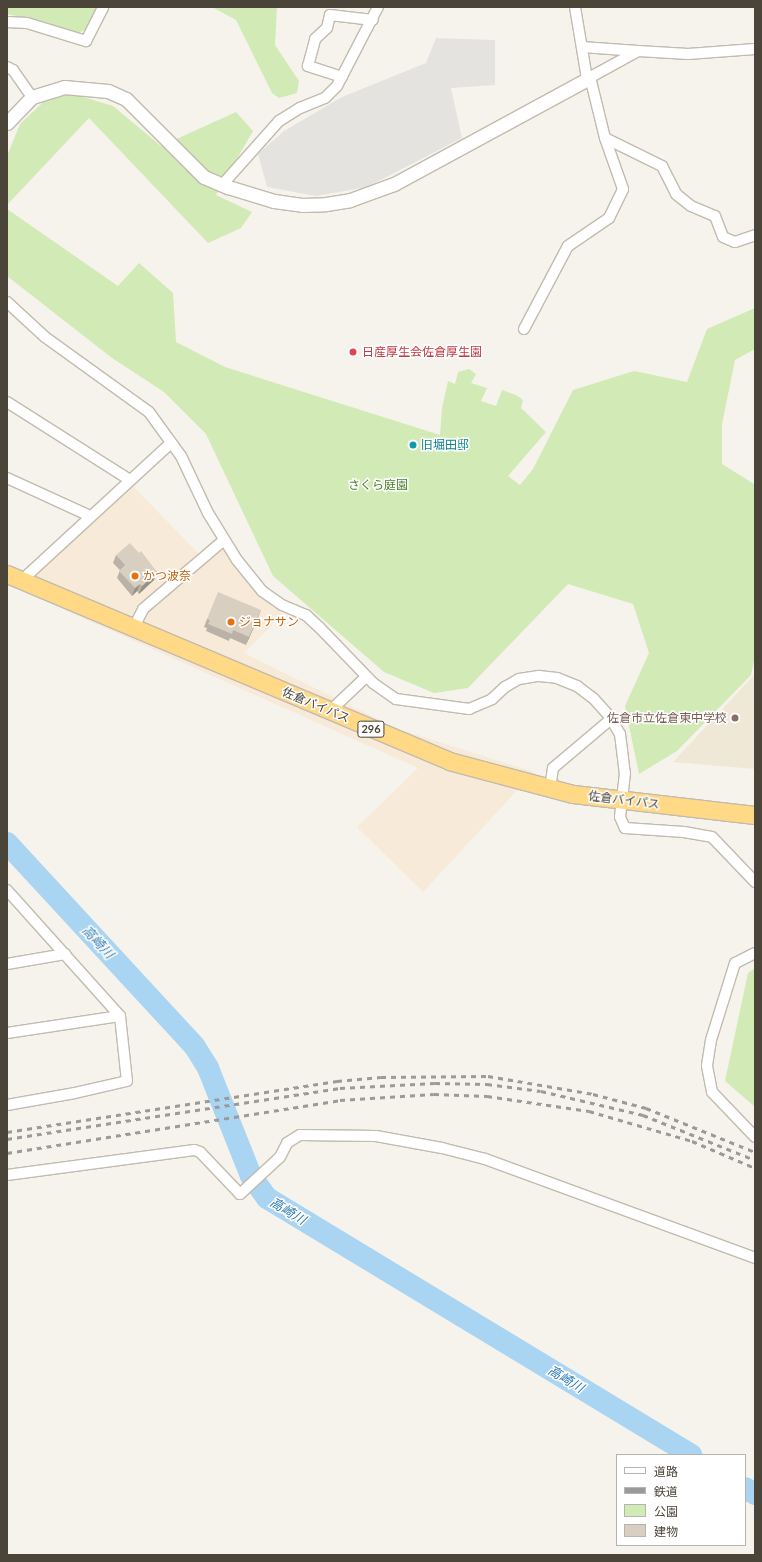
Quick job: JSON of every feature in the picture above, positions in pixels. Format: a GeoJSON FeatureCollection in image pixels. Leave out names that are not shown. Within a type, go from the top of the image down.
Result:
{"type":"FeatureCollection","features":[{"type":"Feature","properties":{"kind":"highway","name":"佐倉バイパス"},"geometry":{"type":"LineString","coordinates":[[15,577],[449,761],[550,789],[622,801],[755,815]]}},
{"type":"Feature","properties":{"kind":"street"},"geometry":{"type":"LineString","coordinates":[[7,22],[27,23],[86,41],[103,7]]}},
{"type":"Feature","properties":{"kind":"street"},"geometry":{"type":"LineString","coordinates":[[222,185],[279,121],[300,108],[324,98],[342,77],[373,20],[378,7]]}},
{"type":"Feature","properties":{"kind":"street"},"geometry":{"type":"LineString","coordinates":[[524,329],[568,246],[609,218],[623,189],[605,138],[589,78],[575,7]]}},
{"type":"Feature","properties":{"kind":"street"},"geometry":{"type":"LineString","coordinates":[[342,77],[308,66],[315,39],[328,28],[330,15],[373,20]]}},
{"type":"Feature","properties":{"kind":"street"},"geometry":{"type":"LineString","coordinates":[[582,47],[688,54],[754,50]]}},
{"type":"Feature","properties":{"kind":"street"},"geometry":{"type":"LineString","coordinates":[[7,123],[32,97],[64,86],[108,91],[126,99],[204,176],[222,185],[274,201],[302,205],[350,200],[394,184],[638,51]]}},
{"type":"Feature","properties":{"kind":"street"},"geometry":{"type":"LineString","coordinates":[[7,67],[13,70],[32,97]]}},
{"type":"Feature","properties":{"kind":"street"},"geometry":{"type":"LineString","coordinates":[[605,138],[662,166],[676,194],[691,206],[715,216],[723,237],[735,242],[755,235]]}},
{"type":"Feature","properties":{"kind":"street"},"geometry":{"type":"LineString","coordinates":[[7,302],[45,337],[149,412],[164,429],[170,443],[181,456],[208,514],[224,540],[237,560],[262,591],[282,605],[306,615],[366,677],[396,699],[469,709],[492,698],[505,687],[519,680],[538,676],[557,678],[577,686],[594,698],[611,719],[620,734],[624,754],[620,817],[625,828],[684,832],[712,837],[755,882]]}},
{"type":"Feature","properties":{"kind":"street"},"geometry":{"type":"LineString","coordinates":[[7,402],[130,480]]}},
{"type":"Feature","properties":{"kind":"street"},"geometry":{"type":"LineString","coordinates":[[15,577],[90,516],[170,443]]}},
{"type":"Feature","properties":{"kind":"street"},"geometry":{"type":"LineString","coordinates":[[7,478],[90,516]]}},
{"type":"Feature","properties":{"kind":"street"},"geometry":{"type":"LineString","coordinates":[[133,628],[143,609],[224,540]]}},
{"type":"Feature","properties":{"kind":"street"},"geometry":{"type":"LineString","coordinates":[[330,711],[366,677]]}},
{"type":"Feature","properties":{"kind":"street"},"geometry":{"type":"LineString","coordinates":[[550,789],[553,768],[611,719]]}},
{"type":"Feature","properties":{"kind":"street"},"geometry":{"type":"LineString","coordinates":[[7,890],[120,1016],[127,1081],[7,1105]]}},
{"type":"Feature","properties":{"kind":"street"},"geometry":{"type":"LineString","coordinates":[[755,953],[735,963],[711,1040],[707,1066],[712,1092],[755,1137]]}},
{"type":"Feature","properties":{"kind":"street"},"geometry":{"type":"LineString","coordinates":[[7,964],[65,954]]}},
{"type":"Feature","properties":{"kind":"street"},"geometry":{"type":"LineString","coordinates":[[7,1033],[120,1016]]}},
{"type":"Feature","properties":{"kind":"street"},"geometry":{"type":"LineString","coordinates":[[7,1175],[194,1150],[200,1152],[240,1194],[280,1157],[287,1143],[300,1135],[376,1136],[442,1148],[485,1159],[755,1258]]}},
{"type":"Feature","properties":{"kind":"shaded area"},"geometry":{"type":"Polygon","coordinates":[[[436,38],[495,40],[495,85],[451,88],[462,138],[367,187],[316,196],[267,187],[258,154],[284,131],[342,97],[426,63],[436,38]]]}},
{"type":"Feature","properties":{"kind":"shaded area"},"geometry":{"type":"Polygon","coordinates":[[[130,483],[199,554],[214,539],[282,615],[244,653],[398,729],[534,772],[423,892],[357,827],[418,768],[7,584],[7,567],[31,578],[130,483]]]}},
{"type":"Feature","properties":{"kind":"shaded area","name":"佐倉市立佐倉東中学校"},"geometry":{"type":"Polygon","coordinates":[[[755,674],[755,769],[673,762],[755,674]]]}},
{"type":"Feature","properties":{"kind":"green space"},"geometry":{"type":"Polygon","coordinates":[[[7,7],[97,7],[85,30],[78,33],[46,22],[7,14],[7,7]]]}},
{"type":"Feature","properties":{"kind":"green space"},"geometry":{"type":"Polygon","coordinates":[[[212,7],[277,7],[275,45],[299,81],[297,93],[279,98],[272,93],[236,20],[212,7]]]}},
{"type":"Feature","properties":{"kind":"green space"},"geometry":{"type":"Polygon","coordinates":[[[57,89],[113,106],[161,146],[236,112],[253,131],[216,195],[252,212],[241,228],[208,243],[89,118],[7,205],[7,156],[20,124],[57,89]]]}},
{"type":"Feature","properties":{"kind":"green space","name":"さくら庭園"},"geometry":{"type":"Polygon","coordinates":[[[7,209],[118,286],[139,263],[173,293],[176,342],[225,367],[440,435],[442,408],[448,381],[455,384],[458,372],[469,369],[476,374],[471,383],[487,388],[481,401],[496,406],[502,390],[516,395],[523,400],[521,408],[546,432],[508,476],[520,485],[533,469],[573,390],[634,371],[687,382],[707,329],[755,308],[755,349],[735,360],[722,424],[722,464],[754,484],[755,481],[755,656],[751,675],[677,751],[639,774],[625,706],[649,653],[633,604],[568,584],[468,688],[434,693],[384,672],[273,576],[206,434],[164,392],[112,358],[7,276],[7,209]]]}},
{"type":"Feature","properties":{"kind":"green space"},"geometry":{"type":"Polygon","coordinates":[[[755,968],[755,1107],[725,1081],[748,973],[755,968]]]}},
{"type":"Feature","properties":{"kind":"building","name":"かつ波奈"},"geometry":{"type":"Polygon","coordinates":[[[130,543],[139,553],[141,551],[157,572],[142,586],[140,584],[135,588],[119,571],[125,565],[116,555],[130,543]]]}},
{"type":"Feature","properties":{"kind":"building","name":"ジョナサン"},"geometry":{"type":"Polygon","coordinates":[[[218,592],[261,610],[249,637],[233,630],[232,634],[208,624],[210,620],[207,619],[218,592]]]}},
{"type":"Feature","properties":{"kind":"waterway","name":"高崎川"},"geometry":{"type":"LineString","coordinates":[[7,843],[195,1047],[208,1068],[251,1176],[267,1198],[689,1454]]}},
{"type":"Feature","properties":{"kind":"waterway","name":"高崎川"},"geometry":{"type":"LineString","coordinates":[[746,1489],[755,1494]]}},
{"type":"Feature","properties":{"kind":"railway"},"geometry":{"type":"LineString","coordinates":[[7,1132],[337,1081],[381,1077],[488,1076],[593,1094],[646,1108],[755,1152]]}},
{"type":"Feature","properties":{"kind":"railway"},"geometry":{"type":"LineString","coordinates":[[7,1139],[340,1088],[435,1083],[487,1084],[541,1091],[643,1115],[755,1160]]}},
{"type":"Feature","properties":{"kind":"railway"},"geometry":{"type":"LineString","coordinates":[[7,1153],[340,1100],[434,1094],[487,1096],[589,1111],[692,1141],[755,1168]]}},
{"type":"Feature","properties":{"kind":"place","name":"日産厚生会佐倉厚生園"},"geometry":{"type":"Point","coordinates":[353,352]}},
{"type":"Feature","properties":{"kind":"place","name":"旧堀田邸"},"geometry":{"type":"Point","coordinates":[413,445]}},
{"type":"Feature","properties":{"kind":"place","name":"かつ波奈"},"geometry":{"type":"Point","coordinates":[135,576]}},
{"type":"Feature","properties":{"kind":"place","name":"ジョナサン"},"geometry":{"type":"Point","coordinates":[231,622]}},
{"type":"Feature","properties":{"kind":"place","name":"佐倉市立佐倉東中学校"},"geometry":{"type":"Point","coordinates":[735,718]}}]}
